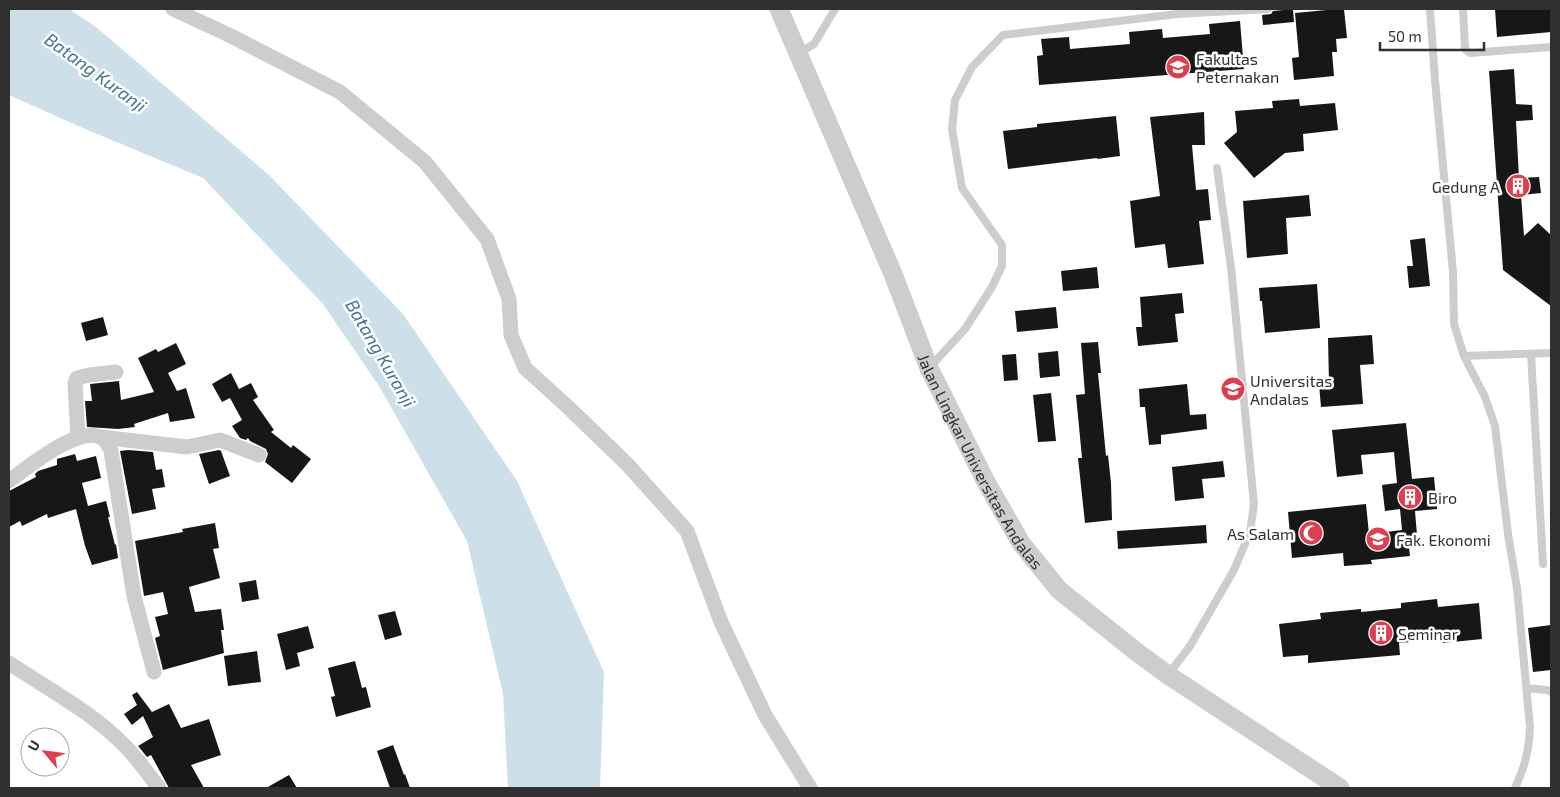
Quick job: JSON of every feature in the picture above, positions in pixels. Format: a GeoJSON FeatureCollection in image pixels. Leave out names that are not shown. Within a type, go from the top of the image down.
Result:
{"type":"FeatureCollection","features":[{"type":"Feature","properties":{"kind":"street"},"geometry":{"type":"LineString","coordinates":[[173,9],[229,35],[340,92],[425,162],[487,239],[509,299],[511,335],[525,368],[628,466],[687,531],[721,622],[765,715],[810,788]]}},
{"type":"Feature","properties":{"kind":"street","name":"Jalan Lingkar Universitas Andalas"},"geometry":{"type":"LineString","coordinates":[[779,9],[893,274],[929,368],[986,482],[1021,543],[1058,590],[1168,676],[1340,788]]}},
{"type":"Feature","properties":{"kind":"street"},"geometry":{"type":"LineString","coordinates":[[78,438],[75,383],[77,378],[116,372]]}},
{"type":"Feature","properties":{"kind":"street"},"geometry":{"type":"LineString","coordinates":[[9,481],[57,446],[78,438],[92,436],[188,447],[220,440],[259,455]]}},
{"type":"Feature","properties":{"kind":"street"},"geometry":{"type":"LineString","coordinates":[[101,437],[107,442],[111,451],[134,596],[154,672]]}},
{"type":"Feature","properties":{"kind":"street"},"geometry":{"type":"LineString","coordinates":[[9,662],[110,732],[139,762],[159,788]]}},
{"type":"Feature","properties":{"kind":"lane"},"geometry":{"type":"LineString","coordinates":[[798,54],[814,44],[835,9]]}},
{"type":"Feature","properties":{"kind":"lane"},"geometry":{"type":"LineString","coordinates":[[929,368],[965,329],[992,288],[1002,266],[1002,245],[962,188],[952,129],[955,100],[972,67],[1002,35],[1177,14],[1268,9]]}},
{"type":"Feature","properties":{"kind":"lane"},"geometry":{"type":"LineString","coordinates":[[1430,9],[1453,272],[1454,324],[1464,356],[1485,397],[1495,426],[1508,534],[1517,588],[1530,727],[1529,750],[1524,769],[1515,788]]}},
{"type":"Feature","properties":{"kind":"lane"},"geometry":{"type":"LineString","coordinates":[[1463,9],[1465,49],[1470,53],[1551,47]]}},
{"type":"Feature","properties":{"kind":"lane"},"geometry":{"type":"LineString","coordinates":[[1168,676],[1190,646],[1234,570],[1250,532],[1254,504],[1231,267],[1217,168]]}},
{"type":"Feature","properties":{"kind":"lane"},"geometry":{"type":"LineString","coordinates":[[1464,356],[1551,353]]}},
{"type":"Feature","properties":{"kind":"lane"},"geometry":{"type":"LineString","coordinates":[[1531,354],[1543,564]]}},
{"type":"Feature","properties":{"kind":"lane"},"geometry":{"type":"LineString","coordinates":[[1527,688],[1551,692]]}},
{"type":"Feature","properties":{"kind":"water","name":"Batang Kuranji"},"geometry":{"type":"Polygon","coordinates":[[[9,9],[69,9],[96,27],[270,176],[403,314],[517,481],[604,672],[600,788],[508,788],[503,694],[467,541],[379,386],[323,304],[203,178],[9,95],[9,9]]]}},
{"type":"Feature","properties":{"kind":"building"},"geometry":{"type":"Polygon","coordinates":[[[1293,9],[1294,22],[1263,25],[1262,15],[1271,14],[1273,11],[1293,9]]]}},
{"type":"Feature","properties":{"kind":"building"},"geometry":{"type":"Polygon","coordinates":[[[1344,9],[1347,38],[1336,39],[1337,52],[1332,52],[1334,76],[1294,80],[1292,58],[1299,57],[1295,13],[1344,9]]]}},
{"type":"Feature","properties":{"kind":"building"},"geometry":{"type":"Polygon","coordinates":[[[1495,9],[1551,9],[1551,32],[1497,37],[1495,9]]]}},
{"type":"Feature","properties":{"kind":"building"},"geometry":{"type":"Polygon","coordinates":[[[1240,21],[1244,69],[1039,85],[1037,56],[1043,55],[1041,39],[1069,37],[1070,49],[1130,44],[1129,32],[1162,29],[1163,38],[1210,34],[1209,24],[1240,21]]]}},
{"type":"Feature","properties":{"kind":"building","name":"Gedung A"},"geometry":{"type":"Polygon","coordinates":[[[1514,69],[1516,104],[1532,105],[1533,120],[1516,121],[1519,178],[1539,177],[1541,193],[1521,195],[1524,236],[1538,223],[1551,235],[1551,306],[1503,270],[1489,71],[1514,69]]]}},
{"type":"Feature","properties":{"kind":"building"},"geometry":{"type":"Polygon","coordinates":[[[1299,99],[1300,106],[1335,103],[1338,130],[1303,134],[1304,151],[1285,153],[1254,178],[1224,143],[1237,132],[1235,111],[1273,108],[1272,101],[1299,99]]]}},
{"type":"Feature","properties":{"kind":"building"},"geometry":{"type":"Polygon","coordinates":[[[1204,112],[1205,145],[1192,145],[1196,190],[1208,189],[1211,220],[1199,221],[1204,264],[1168,268],[1165,244],[1135,248],[1130,201],[1160,196],[1150,117],[1204,112]]]}},
{"type":"Feature","properties":{"kind":"building"},"geometry":{"type":"Polygon","coordinates":[[[1116,116],[1120,156],[1008,169],[1003,131],[1037,127],[1037,124],[1116,116]]]}},
{"type":"Feature","properties":{"kind":"building"},"geometry":{"type":"Polygon","coordinates":[[[1309,195],[1311,216],[1286,218],[1288,254],[1247,258],[1243,201],[1309,195]]]}},
{"type":"Feature","properties":{"kind":"building"},"geometry":{"type":"Polygon","coordinates":[[[1425,238],[1430,286],[1409,288],[1407,266],[1413,266],[1410,240],[1425,238]]]}},
{"type":"Feature","properties":{"kind":"building"},"geometry":{"type":"Polygon","coordinates":[[[1097,267],[1099,288],[1063,291],[1061,271],[1097,267]]]}},
{"type":"Feature","properties":{"kind":"building"},"geometry":{"type":"Polygon","coordinates":[[[1317,284],[1320,328],[1265,333],[1259,288],[1317,284]]]}},
{"type":"Feature","properties":{"kind":"building"},"geometry":{"type":"Polygon","coordinates":[[[1182,293],[1184,313],[1175,314],[1178,342],[1138,346],[1136,327],[1142,327],[1140,297],[1182,293]]]}},
{"type":"Feature","properties":{"kind":"building"},"geometry":{"type":"Polygon","coordinates":[[[1056,307],[1058,328],[1017,332],[1015,311],[1056,307]]]}},
{"type":"Feature","properties":{"kind":"building"},"geometry":{"type":"Polygon","coordinates":[[[103,317],[108,335],[86,341],[81,323],[103,317]]]}},
{"type":"Feature","properties":{"kind":"building"},"geometry":{"type":"Polygon","coordinates":[[[1372,335],[1374,364],[1360,365],[1363,404],[1321,407],[1319,384],[1329,383],[1328,338],[1372,335]]]}},
{"type":"Feature","properties":{"kind":"building"},"geometry":{"type":"Polygon","coordinates":[[[1098,342],[1101,373],[1098,373],[1106,456],[1108,455],[1111,483],[1112,520],[1085,523],[1078,458],[1082,458],[1076,395],[1085,394],[1081,343],[1098,342]]]}},
{"type":"Feature","properties":{"kind":"building"},"geometry":{"type":"Polygon","coordinates":[[[176,343],[186,364],[168,373],[177,391],[186,388],[195,418],[170,422],[168,413],[134,424],[135,427],[118,429],[87,427],[85,401],[92,401],[90,384],[119,381],[121,400],[154,392],[138,358],[156,349],[158,352],[176,343]]]}},
{"type":"Feature","properties":{"kind":"building"},"geometry":{"type":"Polygon","coordinates":[[[1058,351],[1060,376],[1040,378],[1038,353],[1058,351]]]}},
{"type":"Feature","properties":{"kind":"building"},"geometry":{"type":"Polygon","coordinates":[[[1016,354],[1018,380],[1004,381],[1002,355],[1016,354]]]}},
{"type":"Feature","properties":{"kind":"building"},"geometry":{"type":"Polygon","coordinates":[[[231,373],[239,389],[251,383],[258,397],[253,400],[274,430],[271,432],[291,448],[293,445],[311,459],[292,483],[265,462],[268,454],[266,449],[250,441],[248,438],[246,440],[240,438],[232,426],[242,420],[230,398],[222,402],[212,384],[231,373]]]}},
{"type":"Feature","properties":{"kind":"building"},"geometry":{"type":"Polygon","coordinates":[[[1187,384],[1190,415],[1206,414],[1207,429],[1161,435],[1161,444],[1149,445],[1145,407],[1140,407],[1139,389],[1187,384]]]}},
{"type":"Feature","properties":{"kind":"building"},"geometry":{"type":"Polygon","coordinates":[[[1051,393],[1056,441],[1038,442],[1033,395],[1051,393]]]}},
{"type":"Feature","properties":{"kind":"building"},"geometry":{"type":"Polygon","coordinates":[[[1406,423],[1412,479],[1434,477],[1437,509],[1415,511],[1418,547],[1409,548],[1410,556],[1371,560],[1372,564],[1344,566],[1343,553],[1292,558],[1288,512],[1366,504],[1369,534],[1402,530],[1400,509],[1385,511],[1382,485],[1397,483],[1394,452],[1361,455],[1363,474],[1337,477],[1332,430],[1406,423]]]}},
{"type":"Feature","properties":{"kind":"building"},"geometry":{"type":"Polygon","coordinates":[[[219,450],[230,476],[209,484],[199,454],[219,450]]]}},
{"type":"Feature","properties":{"kind":"building"},"geometry":{"type":"Polygon","coordinates":[[[120,451],[153,452],[156,470],[162,469],[165,487],[152,489],[156,509],[132,514],[120,451]]]}},
{"type":"Feature","properties":{"kind":"building"},"geometry":{"type":"Polygon","coordinates":[[[75,454],[77,461],[96,456],[101,478],[82,483],[88,506],[106,501],[118,558],[92,565],[85,546],[76,509],[48,518],[47,514],[22,526],[20,521],[9,527],[9,491],[36,477],[35,474],[38,471],[57,465],[57,459],[75,454]]]}},
{"type":"Feature","properties":{"kind":"building"},"geometry":{"type":"Polygon","coordinates":[[[1223,461],[1225,477],[1202,479],[1204,498],[1175,501],[1172,467],[1223,461]]]}},
{"type":"Feature","properties":{"kind":"building"},"geometry":{"type":"Polygon","coordinates":[[[215,523],[219,548],[213,549],[220,578],[189,587],[195,612],[221,609],[224,630],[221,630],[224,653],[163,670],[155,638],[160,636],[155,617],[168,614],[163,592],[144,596],[135,541],[183,532],[182,529],[215,523]]]}},
{"type":"Feature","properties":{"kind":"building"},"geometry":{"type":"Polygon","coordinates":[[[1206,525],[1207,543],[1118,549],[1117,531],[1206,525]]]}},
{"type":"Feature","properties":{"kind":"building"},"geometry":{"type":"Polygon","coordinates":[[[256,580],[259,599],[242,602],[239,583],[256,580]]]}},
{"type":"Feature","properties":{"kind":"building"},"geometry":{"type":"Polygon","coordinates":[[[1437,599],[1438,607],[1479,603],[1482,639],[1443,643],[1442,639],[1399,643],[1400,655],[1308,663],[1308,655],[1283,657],[1279,624],[1321,619],[1320,613],[1361,609],[1361,612],[1401,608],[1401,603],[1437,599]]]}},
{"type":"Feature","properties":{"kind":"building"},"geometry":{"type":"Polygon","coordinates":[[[395,611],[402,635],[385,640],[378,615],[395,611]]]}},
{"type":"Feature","properties":{"kind":"building"},"geometry":{"type":"Polygon","coordinates":[[[1551,625],[1551,670],[1533,672],[1528,628],[1551,625]]]}},
{"type":"Feature","properties":{"kind":"building"},"geometry":{"type":"Polygon","coordinates":[[[308,626],[314,648],[297,653],[300,666],[286,670],[277,634],[308,626]]]}},
{"type":"Feature","properties":{"kind":"building"},"geometry":{"type":"Polygon","coordinates":[[[257,651],[261,682],[228,686],[224,656],[257,651]]]}},
{"type":"Feature","properties":{"kind":"building"},"geometry":{"type":"Polygon","coordinates":[[[355,661],[362,688],[366,687],[371,707],[336,717],[331,697],[335,696],[328,668],[355,661]]]}},
{"type":"Feature","properties":{"kind":"building"},"geometry":{"type":"Polygon","coordinates":[[[137,692],[152,712],[169,704],[181,728],[209,719],[221,755],[191,765],[204,788],[169,788],[151,755],[147,757],[138,746],[153,737],[143,716],[132,725],[124,714],[137,705],[132,695],[137,692]]]}},
{"type":"Feature","properties":{"kind":"building"},"geometry":{"type":"Polygon","coordinates":[[[393,745],[410,788],[390,788],[377,751],[393,745]]]}},
{"type":"Feature","properties":{"kind":"building"},"geometry":{"type":"Polygon","coordinates":[[[289,775],[297,788],[266,788],[289,775]]]}},
{"type":"Feature","properties":{"kind":"place","name":"Fakultas Peternakan"},"geometry":{"type":"Point","coordinates":[1178,67]}},
{"type":"Feature","properties":{"kind":"place","name":"Gedung A"},"geometry":{"type":"Point","coordinates":[1518,186]}},
{"type":"Feature","properties":{"kind":"place","name":"Universitas Andalas"},"geometry":{"type":"Point","coordinates":[1233,389]}},
{"type":"Feature","properties":{"kind":"place","name":"Biro"},"geometry":{"type":"Point","coordinates":[1410,497]}},
{"type":"Feature","properties":{"kind":"place","name":"As Salam"},"geometry":{"type":"Point","coordinates":[1311,533]}},
{"type":"Feature","properties":{"kind":"place","name":"Fak. Ekonomi"},"geometry":{"type":"Point","coordinates":[1378,539]}},
{"type":"Feature","properties":{"kind":"place","name":"Seminar"},"geometry":{"type":"Point","coordinates":[1381,633]}}]}
